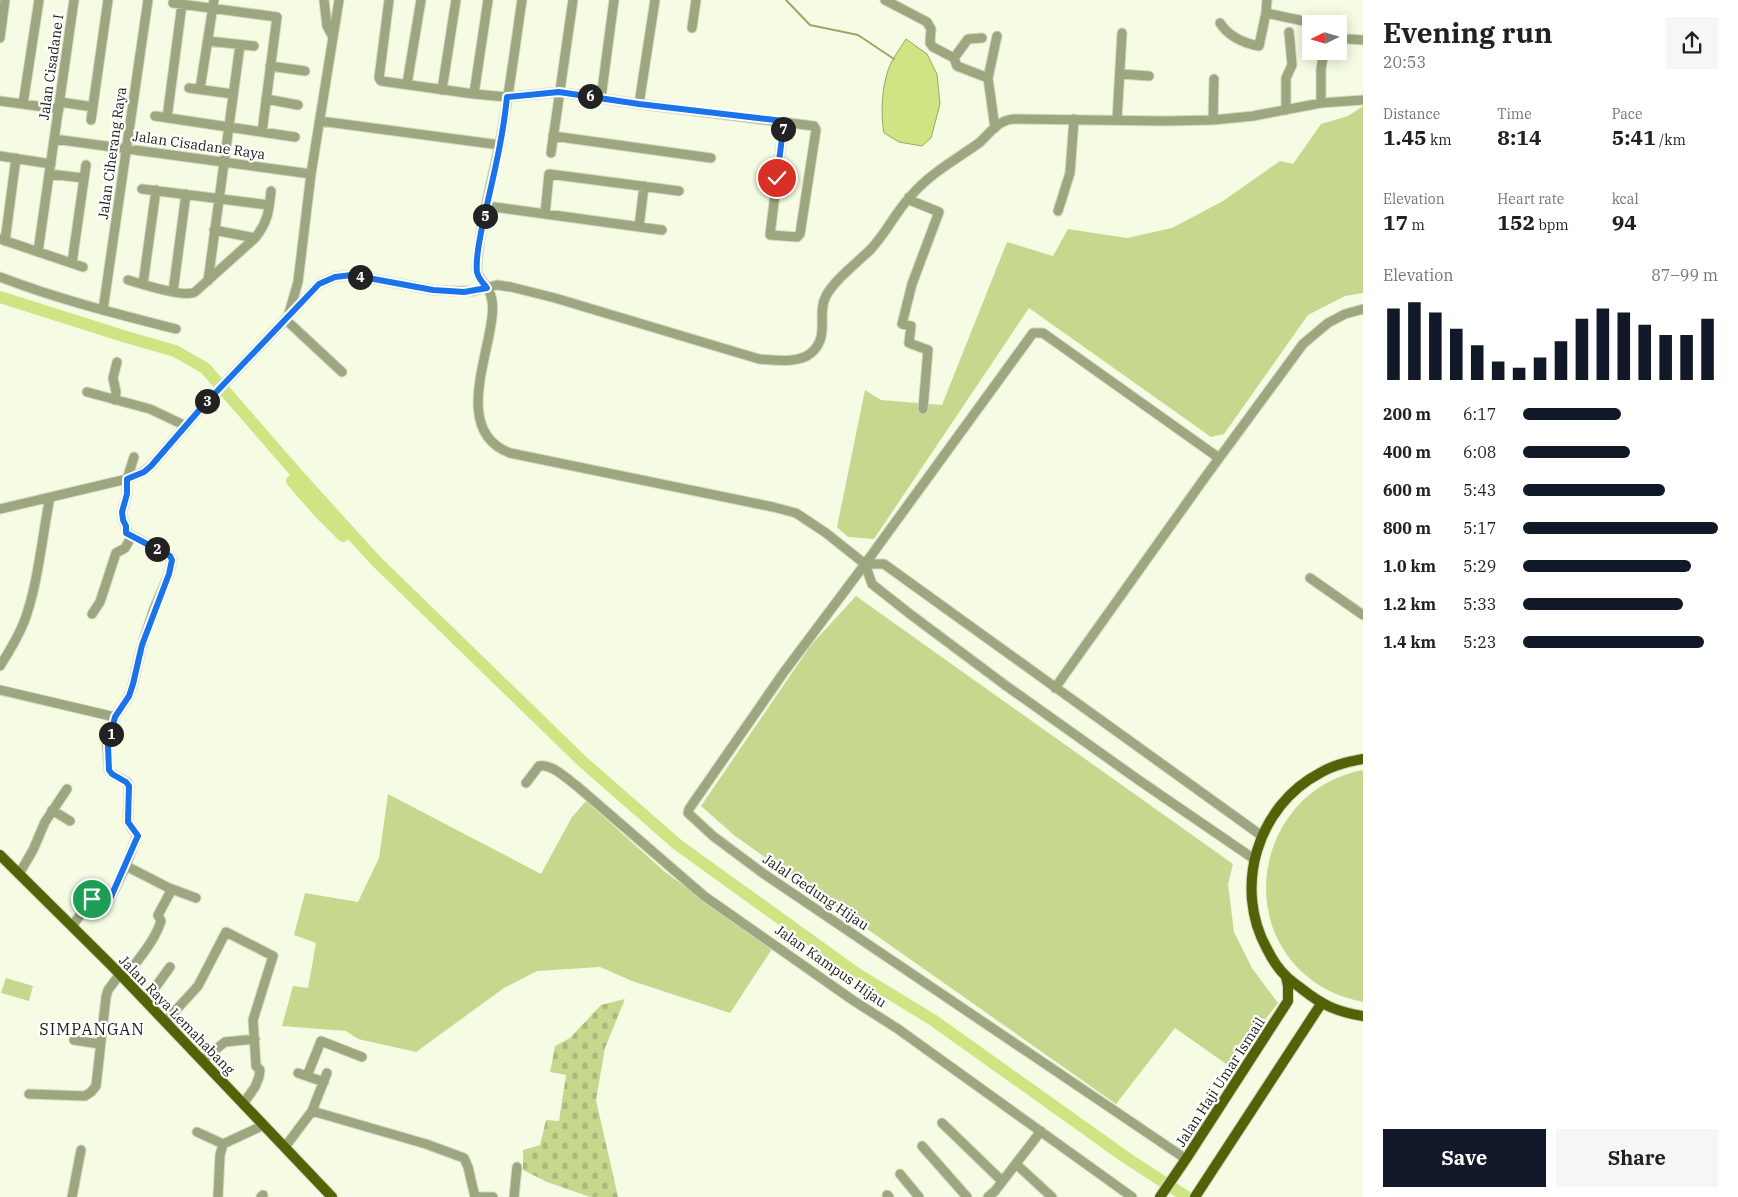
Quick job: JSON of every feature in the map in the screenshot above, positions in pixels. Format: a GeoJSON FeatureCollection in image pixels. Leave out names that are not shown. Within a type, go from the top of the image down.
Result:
{"type":"FeatureCollection","features":[{"type":"Feature","properties":{"kind":"main road"},"geometry":{"type":"LineString","coordinates":[[1363,759],[1343,763],[1319,773],[1299,787],[1284,801],[1262,836],[1254,859],[1252,880],[1252,901],[1256,922],[1266,948],[1286,976],[1321,1004],[1348,1014],[1363,1016]]}},
{"type":"Feature","properties":{"kind":"main road","name":"Jalan Raya Lemahabang"},"geometry":{"type":"LineString","coordinates":[[0,855],[122,976],[332,1197]]}},
{"type":"Feature","properties":{"kind":"main road","name":"Jalan Haji Umar Ismail"},"geometry":{"type":"LineString","coordinates":[[1161,1197],[1288,1001],[1289,993],[1286,976]]}},
{"type":"Feature","properties":{"kind":"main road"},"geometry":{"type":"LineString","coordinates":[[1194,1197],[1321,1004]]}},
{"type":"Feature","properties":{"kind":"street"},"geometry":{"type":"LineString","coordinates":[[0,38],[5,0]]}},
{"type":"Feature","properties":{"kind":"street"},"geometry":{"type":"LineString","coordinates":[[23,104],[39,0]]}},
{"type":"Feature","properties":{"kind":"street","name":"Jalan Cisadane I"},"geometry":{"type":"LineString","coordinates":[[38,252],[74,0]]}},
{"type":"Feature","properties":{"kind":"street"},"geometry":{"type":"LineString","coordinates":[[91,120],[108,0]]}},
{"type":"Feature","properties":{"kind":"street","name":"Jalan Ciherang Raya"},"geometry":{"type":"LineString","coordinates":[[103,310],[148,0]]}},
{"type":"Feature","properties":{"kind":"street"},"geometry":{"type":"LineString","coordinates":[[324,0],[327,26],[333,37]]}},
{"type":"Feature","properties":{"kind":"street"},"geometry":{"type":"LineString","coordinates":[[287,317],[298,282],[311,174],[339,0]]}},
{"type":"Feature","properties":{"kind":"street"},"geometry":{"type":"LineString","coordinates":[[389,0],[379,78],[381,81],[507,97],[559,92],[639,104],[784,121],[814,126],[816,130],[800,234],[797,238],[770,235],[784,121]]}},
{"type":"Feature","properties":{"kind":"street"},"geometry":{"type":"LineString","coordinates":[[407,84],[420,0]]}},
{"type":"Feature","properties":{"kind":"street"},"geometry":{"type":"LineString","coordinates":[[442,90],[456,0]]}},
{"type":"Feature","properties":{"kind":"street"},"geometry":{"type":"LineString","coordinates":[[474,94],[488,0]]}},
{"type":"Feature","properties":{"kind":"street"},"geometry":{"type":"LineString","coordinates":[[522,0],[500,145],[477,266],[477,274],[487,288],[491,299],[492,316],[479,388],[479,420],[487,436],[500,449],[519,455],[796,514],[826,533],[866,564],[872,584],[910,614],[1005,685],[1254,859]]}},
{"type":"Feature","properties":{"kind":"street"},"geometry":{"type":"LineString","coordinates":[[551,153],[573,0]]}},
{"type":"Feature","properties":{"kind":"street"},"geometry":{"type":"LineString","coordinates":[[601,98],[614,0]]}},
{"type":"Feature","properties":{"kind":"street"},"geometry":{"type":"LineString","coordinates":[[639,104],[655,0]]}},
{"type":"Feature","properties":{"kind":"street"},"geometry":{"type":"LineString","coordinates":[[692,28],[696,0]]}},
{"type":"Feature","properties":{"kind":"street"},"geometry":{"type":"LineString","coordinates":[[885,0],[927,22],[931,30],[930,43],[933,47],[954,58],[957,66],[988,78]]}},
{"type":"Feature","properties":{"kind":"street"},"geometry":{"type":"LineString","coordinates":[[1220,23],[1229,34],[1240,41],[1258,46],[1266,13],[1267,0]]}},
{"type":"Feature","properties":{"kind":"street"},"geometry":{"type":"LineString","coordinates":[[167,118],[178,4],[213,4],[277,17],[262,132]]}},
{"type":"Feature","properties":{"kind":"street"},"geometry":{"type":"LineString","coordinates":[[200,90],[213,4]]}},
{"type":"Feature","properties":{"kind":"street"},"geometry":{"type":"LineString","coordinates":[[1266,13],[1302,21]]}},
{"type":"Feature","properties":{"kind":"street"},"geometry":{"type":"LineString","coordinates":[[1286,110],[1286,78],[1292,65],[1289,32]]}},
{"type":"Feature","properties":{"kind":"street"},"geometry":{"type":"LineString","coordinates":[[1117,120],[1122,33]]}},
{"type":"Feature","properties":{"kind":"street"},"geometry":{"type":"LineString","coordinates":[[995,128],[988,78],[997,36]]}},
{"type":"Feature","properties":{"kind":"street"},"geometry":{"type":"LineString","coordinates":[[954,58],[968,39],[982,38]]}},
{"type":"Feature","properties":{"kind":"street"},"geometry":{"type":"LineString","coordinates":[[1349,39],[1363,40]]}},
{"type":"Feature","properties":{"kind":"street"},"geometry":{"type":"LineString","coordinates":[[208,41],[254,46]]}},
{"type":"Feature","properties":{"kind":"street"},"geometry":{"type":"LineString","coordinates":[[208,281],[240,45]]}},
{"type":"Feature","properties":{"kind":"street"},"geometry":{"type":"LineString","coordinates":[[1321,103],[1323,60]]}},
{"type":"Feature","properties":{"kind":"street"},"geometry":{"type":"LineString","coordinates":[[270,66],[305,71]]}},
{"type":"Feature","properties":{"kind":"street"},"geometry":{"type":"LineString","coordinates":[[1120,74],[1149,76]]}},
{"type":"Feature","properties":{"kind":"street"},"geometry":{"type":"LineString","coordinates":[[1213,120],[1214,79]]}},
{"type":"Feature","properties":{"kind":"street"},"geometry":{"type":"LineString","coordinates":[[189,88],[233,94]]}},
{"type":"Feature","properties":{"kind":"street"},"geometry":{"type":"LineString","coordinates":[[266,100],[298,105]]}},
{"type":"Feature","properties":{"kind":"street"},"geometry":{"type":"LineString","coordinates":[[0,509],[127,479],[144,472],[202,407],[319,284],[335,277],[352,275],[433,290],[474,291],[497,286],[511,287],[759,359],[786,360],[802,358],[813,351],[820,341],[824,300],[827,293],[878,241],[909,198],[931,177],[984,139],[999,124],[1010,120],[1213,120],[1321,103],[1363,100]]}},
{"type":"Feature","properties":{"kind":"street"},"geometry":{"type":"LineString","coordinates":[[0,101],[23,104],[93,107]]}},
{"type":"Feature","properties":{"kind":"street"},"geometry":{"type":"LineString","coordinates":[[155,116],[295,137]]}},
{"type":"Feature","properties":{"kind":"street"},"geometry":{"type":"LineString","coordinates":[[1058,211],[1070,173],[1074,119]]}},
{"type":"Feature","properties":{"kind":"street"},"geometry":{"type":"LineString","coordinates":[[320,121],[500,145]]}},
{"type":"Feature","properties":{"kind":"street"},"geometry":{"type":"LineString","coordinates":[[553,136],[711,158]]}},
{"type":"Feature","properties":{"kind":"street","name":"Jalan Cisadane Raya"},"geometry":{"type":"LineString","coordinates":[[54,139],[311,174]]}},
{"type":"Feature","properties":{"kind":"street"},"geometry":{"type":"LineString","coordinates":[[0,156],[51,164]]}},
{"type":"Feature","properties":{"kind":"street"},"geometry":{"type":"LineString","coordinates":[[16,158],[2,240],[83,267]]}},
{"type":"Feature","properties":{"kind":"street"},"geometry":{"type":"LineString","coordinates":[[72,263],[86,165]]}},
{"type":"Feature","properties":{"kind":"street"},"geometry":{"type":"LineString","coordinates":[[50,174],[84,178]]}},
{"type":"Feature","properties":{"kind":"street"},"geometry":{"type":"LineString","coordinates":[[545,214],[549,174],[679,191]]}},
{"type":"Feature","properties":{"kind":"street"},"geometry":{"type":"LineString","coordinates":[[639,227],[644,186]]}},
{"type":"Feature","properties":{"kind":"street"},"geometry":{"type":"LineString","coordinates":[[142,188],[270,205]]}},
{"type":"Feature","properties":{"kind":"street"},"geometry":{"type":"LineString","coordinates":[[143,284],[156,190]]}},
{"type":"Feature","properties":{"kind":"street"},"geometry":{"type":"LineString","coordinates":[[128,280],[173,292],[191,294],[255,238],[266,222],[271,191]]}},
{"type":"Feature","properties":{"kind":"street"},"geometry":{"type":"LineString","coordinates":[[173,292],[186,194]]}},
{"type":"Feature","properties":{"kind":"street"},"geometry":{"type":"LineString","coordinates":[[909,198],[939,212],[912,284],[902,324],[911,326],[909,343],[928,349],[923,409]]}},
{"type":"Feature","properties":{"kind":"street"},"geometry":{"type":"LineString","coordinates":[[487,206],[662,230]]}},
{"type":"Feature","properties":{"kind":"street"},"geometry":{"type":"LineString","coordinates":[[214,230],[255,238]]}},
{"type":"Feature","properties":{"kind":"street"},"geometry":{"type":"LineString","coordinates":[[0,277],[31,289],[176,329]]}},
{"type":"Feature","properties":{"kind":"street"},"geometry":{"type":"LineString","coordinates":[[1055,688],[1303,344],[1328,323],[1345,314],[1363,309]]}},
{"type":"Feature","properties":{"kind":"street"},"geometry":{"type":"LineString","coordinates":[[287,317],[342,372]]}},
{"type":"Feature","properties":{"kind":"street"},"geometry":{"type":"LineString","coordinates":[[866,564],[1033,333],[1043,333],[1219,458]]}},
{"type":"Feature","properties":{"kind":"street"},"geometry":{"type":"LineString","coordinates":[[115,400],[116,392],[113,378],[117,362]]}},
{"type":"Feature","properties":{"kind":"street"},"geometry":{"type":"LineString","coordinates":[[87,392],[150,409],[186,426]]}},
{"type":"Feature","properties":{"kind":"street"},"geometry":{"type":"LineString","coordinates":[[72,926],[92,899],[96,898],[107,901],[110,899],[138,836],[128,822],[129,786],[109,770],[108,746],[115,717],[129,696],[142,645],[169,574],[172,560],[170,556],[126,533],[126,526],[122,517],[127,494],[127,479],[134,457]]}},
{"type":"Feature","properties":{"kind":"street"},"geometry":{"type":"LineString","coordinates":[[0,666],[24,621],[33,589],[50,497]]}},
{"type":"Feature","properties":{"kind":"street"},"geometry":{"type":"LineString","coordinates":[[92,614],[100,602],[116,553],[125,548],[132,536]]}},
{"type":"Feature","properties":{"kind":"street"},"geometry":{"type":"LineString","coordinates":[[866,564],[884,564],[1262,836]]}},
{"type":"Feature","properties":{"kind":"street","name":"Jalal Gedung Hijau"},"geometry":{"type":"LineString","coordinates":[[866,564],[784,672],[689,809],[688,814],[713,836],[764,874],[1185,1162]]}},
{"type":"Feature","properties":{"kind":"street"},"geometry":{"type":"LineString","coordinates":[[1310,578],[1363,615]]}},
{"type":"Feature","properties":{"kind":"street"},"geometry":{"type":"LineString","coordinates":[[0,690],[115,717]]}},
{"type":"Feature","properties":{"kind":"street","name":"Jalan Kampus Hijau"},"geometry":{"type":"LineString","coordinates":[[526,783],[539,766],[547,765],[556,771],[578,787],[704,896],[854,1001],[906,1034],[1132,1197]]}},
{"type":"Feature","properties":{"kind":"street"},"geometry":{"type":"LineString","coordinates":[[19,874],[52,810],[67,789]]}},
{"type":"Feature","properties":{"kind":"street"},"geometry":{"type":"LineString","coordinates":[[52,810],[70,821]]}},
{"type":"Feature","properties":{"kind":"street"},"geometry":{"type":"LineString","coordinates":[[126,866],[172,889],[196,898]]}},
{"type":"Feature","properties":{"kind":"street"},"geometry":{"type":"LineString","coordinates":[[29,1094],[85,1096],[92,1092],[96,1086],[108,990],[148,948],[161,921],[158,915],[172,889]]}},
{"type":"Feature","properties":{"kind":"street"},"geometry":{"type":"LineString","coordinates":[[165,1022],[198,986],[226,932],[273,956],[253,1020],[256,1066],[260,1070],[259,1077],[243,1104]]}},
{"type":"Feature","properties":{"kind":"street"},"geometry":{"type":"LineString","coordinates":[[143,999],[157,985],[170,967]]}},
{"type":"Feature","properties":{"kind":"street"},"geometry":{"type":"LineString","coordinates":[[202,1060],[225,1042],[254,1039]]}},
{"type":"Feature","properties":{"kind":"street"},"geometry":{"type":"LineString","coordinates":[[74,1040],[100,1044]]}},
{"type":"Feature","properties":{"kind":"street"},"geometry":{"type":"LineString","coordinates":[[324,1082],[302,1074],[321,1041],[362,1057]]}},
{"type":"Feature","properties":{"kind":"street"},"geometry":{"type":"LineString","coordinates":[[285,1147],[312,1111],[327,1073]]}},
{"type":"Feature","properties":{"kind":"street"},"geometry":{"type":"LineString","coordinates":[[312,1111],[426,1144],[464,1158],[475,1197]]}},
{"type":"Feature","properties":{"kind":"street"},"geometry":{"type":"LineString","coordinates":[[942,1123],[1002,1181]]}},
{"type":"Feature","properties":{"kind":"street"},"geometry":{"type":"LineString","coordinates":[[197,1132],[223,1144],[264,1125]]}},
{"type":"Feature","properties":{"kind":"street"},"geometry":{"type":"LineString","coordinates":[[994,1195],[1002,1181],[1041,1131]]}},
{"type":"Feature","properties":{"kind":"street"},"geometry":{"type":"LineString","coordinates":[[222,1196],[220,1155],[223,1144]]}},
{"type":"Feature","properties":{"kind":"street"},"geometry":{"type":"LineString","coordinates":[[922,1146],[967,1197]]}},
{"type":"Feature","properties":{"kind":"street"},"geometry":{"type":"LineString","coordinates":[[72,1197],[81,1150]]}},
{"type":"Feature","properties":{"kind":"street"},"geometry":{"type":"LineString","coordinates":[[1016,1164],[1052,1197]]}},
{"type":"Feature","properties":{"kind":"street"},"geometry":{"type":"LineString","coordinates":[[514,1197],[518,1167]]}},
{"type":"Feature","properties":{"kind":"street"},"geometry":{"type":"LineString","coordinates":[[900,1174],[919,1197]]}},
{"type":"Feature","properties":{"kind":"street"},"geometry":{"type":"LineString","coordinates":[[479,1197],[493,1197]]}},
{"type":"Feature","properties":{"kind":"green space"},"geometry":{"type":"Polygon","coordinates":[[[1363,106],[1363,293],[1345,296],[1308,315],[1224,434],[1211,437],[1029,308],[874,539],[848,537],[837,527],[865,390],[881,400],[942,405],[1007,242],[1053,256],[1068,229],[1127,238],[1172,228],[1223,201],[1280,161],[1293,164],[1321,124],[1348,116],[1363,106]]]}},
{"type":"Feature","properties":{"kind":"green space"},"geometry":{"type":"Polygon","coordinates":[[[856,596],[1233,864],[1228,884],[1234,932],[1252,968],[1278,1003],[1229,1066],[1175,1028],[1116,1104],[735,836],[701,806],[811,645],[856,596]]]}},
{"type":"Feature","properties":{"kind":"green space"},"geometry":{"type":"Polygon","coordinates":[[[1363,770],[1363,1002],[1333,993],[1294,964],[1275,934],[1267,900],[1268,866],[1279,833],[1299,805],[1327,783],[1363,770]]]}},
{"type":"Feature","properties":{"kind":"green space"},"geometry":{"type":"Polygon","coordinates":[[[388,794],[541,874],[572,817],[586,801],[665,872],[772,949],[730,1013],[632,981],[600,967],[537,971],[504,988],[416,1052],[358,1039],[346,1031],[282,1026],[293,986],[308,988],[316,943],[294,935],[305,893],[358,902],[379,858],[388,794]]]}},
{"type":"Feature","properties":{"kind":"green space"},"geometry":{"type":"Polygon","coordinates":[[[6,978],[33,986],[29,1001],[1,993],[6,978]]]}},
{"type":"Feature","properties":{"kind":"green space"},"geometry":{"type":"Polygon","coordinates":[[[625,999],[605,1048],[596,1100],[618,1197],[590,1197],[547,1182],[523,1170],[523,1150],[540,1145],[546,1120],[559,1121],[566,1075],[550,1072],[555,1046],[570,1038],[601,1005],[625,999]]]}},
{"type":"Feature","properties":{"kind":"shaded area"},"geometry":{"type":"Polygon","coordinates":[[[906,39],[927,54],[937,74],[940,104],[931,138],[922,146],[899,142],[884,133],[882,107],[888,70],[906,39]]]}},
{"type":"Feature","properties":{"kind":"waterway"},"geometry":{"type":"LineString","coordinates":[[786,0],[810,25],[858,35],[894,59]]}},
{"type":"Feature","properties":{"kind":"waterway"},"geometry":{"type":"LineString","coordinates":[[0,297],[175,351],[205,368],[376,561],[583,762],[678,845],[856,973],[933,1020],[1128,1159],[1187,1197]]}},
{"type":"Feature","properties":{"kind":"waterway"},"geometry":{"type":"LineString","coordinates":[[292,481],[343,536]]}},
{"type":"Feature","properties":{"kind":"district","name":"SIMPANGAN"},"geometry":{"type":"Point","coordinates":[92,1029]}},
{"type":"Feature","properties":{"kind":"route"},"geometry":{"type":"LineString","coordinates":[[92,899],[96,898],[106,901],[110,899],[138,836],[128,822],[129,786],[109,770],[108,746],[115,717],[129,696],[142,645],[154,609],[169,574],[172,560],[170,556],[126,533],[122,512],[127,494],[127,479],[144,472],[151,466],[202,407],[319,284],[335,277],[352,275],[433,290],[464,292],[487,288],[477,274],[477,266],[481,234],[505,119],[507,97],[559,92],[639,104],[784,121],[777,178]]}}]}
